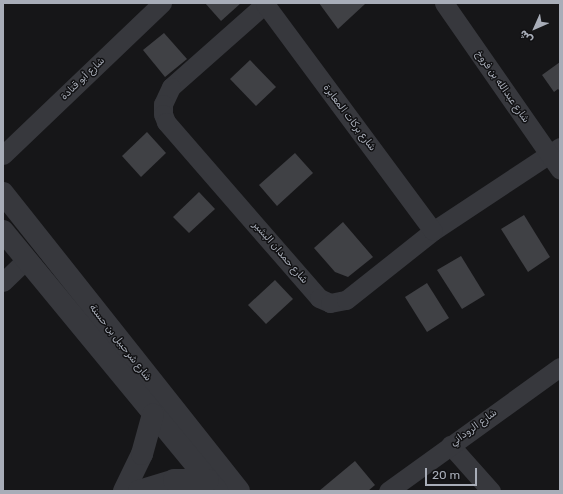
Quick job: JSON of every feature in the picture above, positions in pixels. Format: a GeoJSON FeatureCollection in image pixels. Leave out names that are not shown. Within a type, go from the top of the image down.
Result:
{"type":"FeatureCollection","features":[{"type":"Feature","properties":{"kind":"street","name":"شارع أبو قتادة"},"geometry":{"type":"LineString","coordinates":[[3,155],[162,3]]}},
{"type":"Feature","properties":{"kind":"street","name":"شارع عبدالله بن فروخ"},"geometry":{"type":"LineString","coordinates":[[444,3],[555,151],[560,170]]}},
{"type":"Feature","properties":{"kind":"street","name":"شارع حمدان البشير"},"geometry":{"type":"LineString","coordinates":[[266,4],[171,87],[163,104],[166,122],[318,298],[330,303],[346,300],[433,231],[555,151]]}},
{"type":"Feature","properties":{"kind":"street","name":"شارع بركات المعابرة"},"geometry":{"type":"LineString","coordinates":[[266,4],[433,231]]}},
{"type":"Feature","properties":{"kind":"street","name":"شارع شرحبيل بن حسنة"},"geometry":{"type":"LineString","coordinates":[[3,193],[239,491]]}},
{"type":"Feature","properties":{"kind":"street","name":"شارع شرحبيل بن حسنة"},"geometry":{"type":"LineString","coordinates":[[3,231],[213,485]]}},
{"type":"Feature","properties":{"kind":"street"},"geometry":{"type":"LineString","coordinates":[[3,282],[26,260]]}},
{"type":"Feature","properties":{"kind":"street","name":"شارع الروداني"},"geometry":{"type":"LineString","coordinates":[[388,491],[560,367]]}},
{"type":"Feature","properties":{"kind":"street"},"geometry":{"type":"LineString","coordinates":[[124,491],[142,454],[153,414]]}},
{"type":"Feature","properties":{"kind":"street"},"geometry":{"type":"LineString","coordinates":[[450,445],[491,491]]}},
{"type":"Feature","properties":{"kind":"street"},"geometry":{"type":"LineString","coordinates":[[139,491],[174,480],[213,485]]}},
{"type":"Feature","properties":{"kind":"building"},"geometry":{"type":"Polygon","coordinates":[[[205,3],[241,3],[221,21],[205,3]]]}},
{"type":"Feature","properties":{"kind":"building"},"geometry":{"type":"Polygon","coordinates":[[[319,3],[364,3],[365,4],[338,29],[319,3]]]}},
{"type":"Feature","properties":{"kind":"building"},"geometry":{"type":"Polygon","coordinates":[[[164,33],[187,59],[165,77],[143,50],[164,33]]]}},
{"type":"Feature","properties":{"kind":"building"},"geometry":{"type":"Polygon","coordinates":[[[250,60],[276,87],[256,106],[230,79],[250,60]]]}},
{"type":"Feature","properties":{"kind":"building"},"geometry":{"type":"Polygon","coordinates":[[[560,62],[560,91],[558,89],[554,92],[542,75],[560,62]]]}},
{"type":"Feature","properties":{"kind":"building"},"geometry":{"type":"Polygon","coordinates":[[[147,132],[166,153],[141,177],[122,156],[147,132]]]}},
{"type":"Feature","properties":{"kind":"building"},"geometry":{"type":"Polygon","coordinates":[[[295,153],[313,173],[277,206],[259,185],[295,153]]]}},
{"type":"Feature","properties":{"kind":"building"},"geometry":{"type":"Polygon","coordinates":[[[199,192],[215,209],[189,233],[173,217],[199,192]]]}},
{"type":"Feature","properties":{"kind":"building"},"geometry":{"type":"Polygon","coordinates":[[[524,215],[550,257],[528,272],[501,229],[524,215]]]}},
{"type":"Feature","properties":{"kind":"building"},"geometry":{"type":"Polygon","coordinates":[[[343,222],[373,257],[348,277],[335,272],[314,248],[343,222]]]}},
{"type":"Feature","properties":{"kind":"building"},"geometry":{"type":"Polygon","coordinates":[[[461,256],[485,295],[462,309],[437,270],[461,256]]]}},
{"type":"Feature","properties":{"kind":"building"},"geometry":{"type":"Polygon","coordinates":[[[275,280],[293,299],[266,324],[248,305],[275,280]]]}},
{"type":"Feature","properties":{"kind":"building"},"geometry":{"type":"Polygon","coordinates":[[[427,283],[449,318],[427,332],[405,297],[427,283]]]}},
{"type":"Feature","properties":{"kind":"building"},"geometry":{"type":"Polygon","coordinates":[[[355,461],[375,485],[368,491],[319,491],[355,461]]]}}]}
